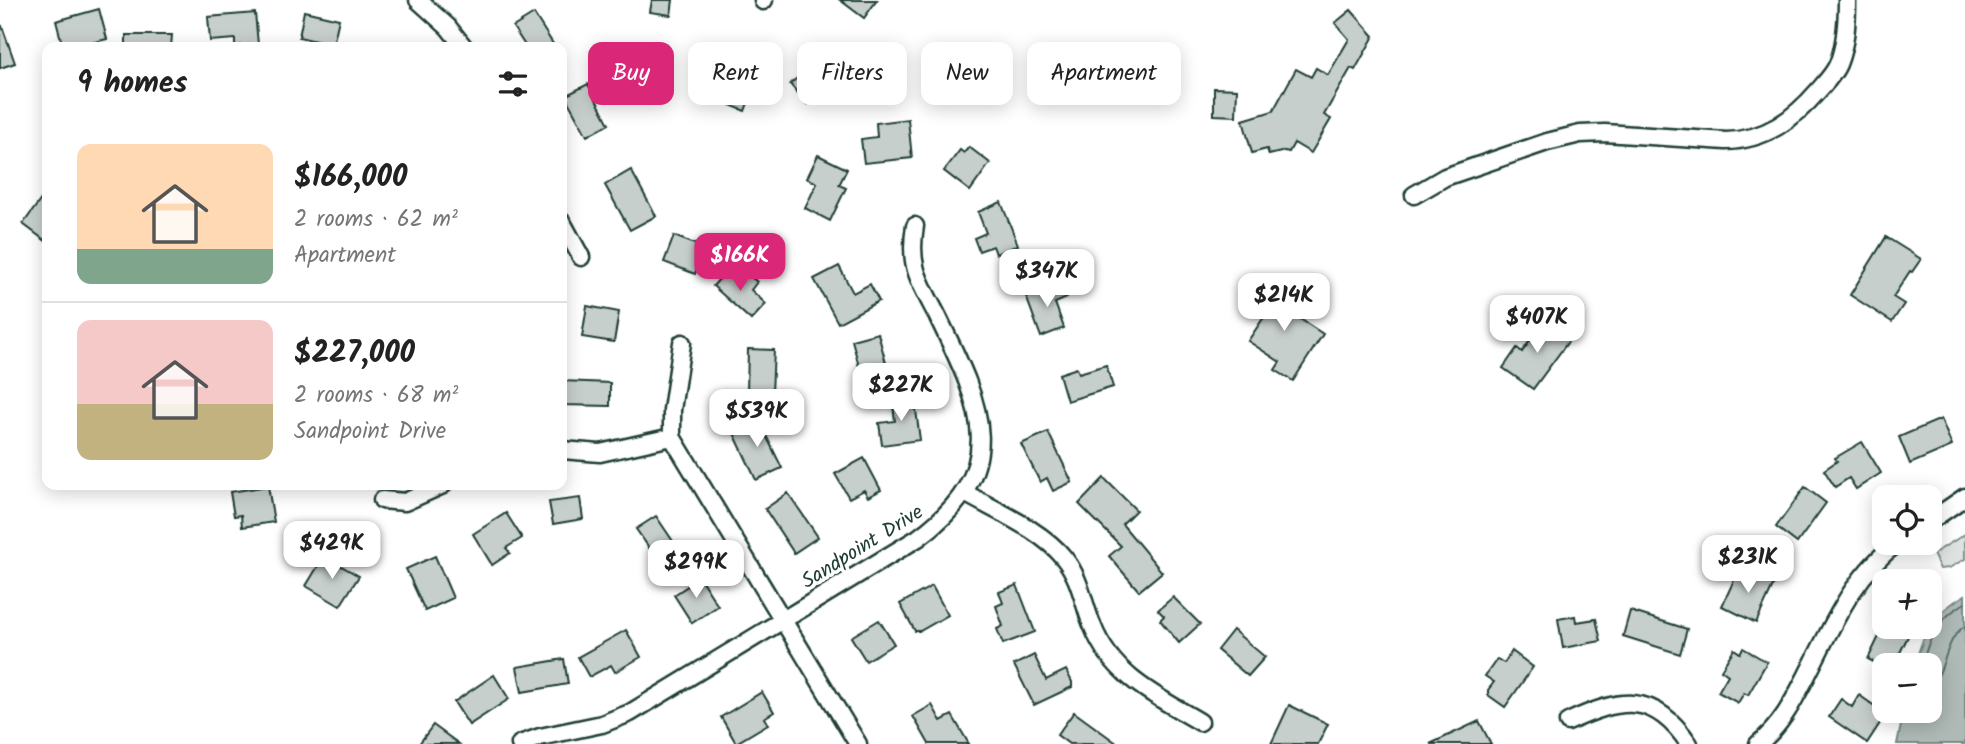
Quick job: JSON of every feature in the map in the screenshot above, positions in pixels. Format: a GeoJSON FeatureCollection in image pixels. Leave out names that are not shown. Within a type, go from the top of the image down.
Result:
{"type":"FeatureCollection","features":[{"type":"Feature","properties":{"kind":"street"},"geometry":{"type":"LineString","coordinates":[[418,0],[460,42]]}},
{"type":"Feature","properties":{"kind":"street"},"geometry":{"type":"LineString","coordinates":[[1414,195],[1445,177],[1546,142],[1580,134],[1605,133],[1726,141],[1761,136],[1802,110],[1837,66],[1844,43],[1847,0]]}},
{"type":"Feature","properties":{"kind":"street","name":"Sandpoint Drive"},"geometry":{"type":"LineString","coordinates":[[520,744],[624,716],[918,538],[944,517],[965,493],[978,454],[979,416],[965,374],[915,272],[911,250],[915,226]]}},
{"type":"Feature","properties":{"kind":"street"},"geometry":{"type":"LineString","coordinates":[[567,231],[581,257]]}},
{"type":"Feature","properties":{"kind":"street"},"geometry":{"type":"LineString","coordinates":[[682,343],[672,410],[672,437],[858,744]]}},
{"type":"Feature","properties":{"kind":"street"},"geometry":{"type":"LineString","coordinates":[[567,450],[600,453],[672,437]]}},
{"type":"Feature","properties":{"kind":"street"},"geometry":{"type":"LineString","coordinates":[[382,500],[405,502],[432,490]]}},
{"type":"Feature","properties":{"kind":"street"},"geometry":{"type":"LineString","coordinates":[[965,493],[1035,533],[1063,556],[1078,580],[1099,641],[1115,664],[1129,679],[1200,722]]}},
{"type":"Feature","properties":{"kind":"street"},"geometry":{"type":"LineString","coordinates":[[1942,513],[1965,497]]}},
{"type":"Feature","properties":{"kind":"street"},"geometry":{"type":"LineString","coordinates":[[1758,744],[1777,726],[1794,701],[1857,583],[1883,555]]}},
{"type":"Feature","properties":{"kind":"street"},"geometry":{"type":"LineString","coordinates":[[1568,722],[1614,704],[1648,707],[1663,713],[1681,731],[1689,744]]}},
{"type":"Feature","properties":{"kind":"shaded area"},"geometry":{"type":"Polygon","coordinates":[[[1965,534],[1965,559],[1949,568],[1940,569],[1933,555],[1942,555],[1942,548],[1965,534]]]}},
{"type":"Feature","properties":{"kind":"water"},"geometry":{"type":"Polygon","coordinates":[[[1965,595],[1965,744],[1897,744],[1901,723],[1942,723],[1942,653],[1919,653],[1923,639],[1942,639],[1942,612],[1965,595]]]}},
{"type":"Feature","properties":{"kind":"building"},"geometry":{"type":"Polygon","coordinates":[[[652,0],[673,0],[671,15],[650,12],[652,0]]]}},
{"type":"Feature","properties":{"kind":"building"},"geometry":{"type":"Polygon","coordinates":[[[840,0],[877,0],[864,18],[840,0]]]}},
{"type":"Feature","properties":{"kind":"building"},"geometry":{"type":"Polygon","coordinates":[[[99,9],[107,39],[95,42],[62,42],[56,21],[99,9]]]}},
{"type":"Feature","properties":{"kind":"building"},"geometry":{"type":"Polygon","coordinates":[[[1351,10],[1374,36],[1355,70],[1351,68],[1324,115],[1331,119],[1311,153],[1294,143],[1289,152],[1269,155],[1267,149],[1252,153],[1243,120],[1273,111],[1296,69],[1311,77],[1316,68],[1328,75],[1349,39],[1335,23],[1351,10]]]}},
{"type":"Feature","properties":{"kind":"building"},"geometry":{"type":"Polygon","coordinates":[[[304,11],[339,19],[334,42],[299,37],[304,11]]]}},
{"type":"Feature","properties":{"kind":"building"},"geometry":{"type":"Polygon","coordinates":[[[255,13],[258,42],[235,42],[235,39],[210,41],[208,17],[255,13]]]}},
{"type":"Feature","properties":{"kind":"building"},"geometry":{"type":"Polygon","coordinates":[[[534,14],[552,42],[523,42],[513,27],[534,14]]]}},
{"type":"Feature","properties":{"kind":"building"},"geometry":{"type":"Polygon","coordinates":[[[2,26],[15,63],[0,68],[0,27],[2,26]]]}},
{"type":"Feature","properties":{"kind":"building"},"geometry":{"type":"Polygon","coordinates":[[[126,35],[172,35],[171,42],[126,42],[126,35]]]}},
{"type":"Feature","properties":{"kind":"building"},"geometry":{"type":"Polygon","coordinates":[[[797,78],[797,92],[790,84],[797,78]]]}},
{"type":"Feature","properties":{"kind":"building"},"geometry":{"type":"Polygon","coordinates":[[[588,84],[588,105],[599,105],[609,124],[587,136],[567,95],[588,84]]]}},
{"type":"Feature","properties":{"kind":"building"},"geometry":{"type":"Polygon","coordinates":[[[1214,88],[1237,89],[1236,116],[1214,115],[1214,88]]]}},
{"type":"Feature","properties":{"kind":"building"},"geometry":{"type":"Polygon","coordinates":[[[730,105],[747,105],[745,111],[730,105]]]}},
{"type":"Feature","properties":{"kind":"building"},"geometry":{"type":"Polygon","coordinates":[[[908,119],[912,158],[864,163],[861,139],[877,137],[876,123],[908,119]]]}},
{"type":"Feature","properties":{"kind":"building"},"geometry":{"type":"Polygon","coordinates":[[[969,147],[990,163],[970,191],[944,171],[960,150],[964,153],[969,147]]]}},
{"type":"Feature","properties":{"kind":"building"},"geometry":{"type":"Polygon","coordinates":[[[818,155],[847,169],[839,185],[846,188],[830,221],[805,208],[817,183],[807,178],[818,155]]]}},
{"type":"Feature","properties":{"kind":"building"},"geometry":{"type":"Polygon","coordinates":[[[631,170],[656,216],[630,230],[605,185],[631,170]]]}},
{"type":"Feature","properties":{"kind":"building"},"geometry":{"type":"Polygon","coordinates":[[[42,198],[42,238],[23,224],[42,198]]]}},
{"type":"Feature","properties":{"kind":"building"},"geometry":{"type":"Polygon","coordinates":[[[1001,202],[1018,245],[996,254],[993,246],[979,251],[974,238],[986,233],[978,212],[1001,202]]]}},
{"type":"Feature","properties":{"kind":"building"},"geometry":{"type":"Polygon","coordinates":[[[674,236],[705,248],[695,274],[664,262],[674,236]]]}},
{"type":"Feature","properties":{"kind":"building"},"geometry":{"type":"Polygon","coordinates":[[[1886,237],[1921,259],[1893,297],[1904,304],[1892,322],[1850,295],[1886,237]]]}},
{"type":"Feature","properties":{"kind":"building"},"geometry":{"type":"Polygon","coordinates":[[[839,266],[853,293],[870,284],[879,301],[838,323],[814,279],[839,266]]]}},
{"type":"Feature","properties":{"kind":"building"},"geometry":{"type":"Polygon","coordinates":[[[729,268],[739,277],[744,271],[757,282],[751,290],[766,304],[751,320],[713,286],[729,268]]]}},
{"type":"Feature","properties":{"kind":"building"},"geometry":{"type":"Polygon","coordinates":[[[1061,283],[1067,298],[1055,303],[1064,328],[1041,337],[1026,296],[1061,283]]]}},
{"type":"Feature","properties":{"kind":"building"},"geometry":{"type":"Polygon","coordinates":[[[1281,285],[1300,297],[1291,313],[1323,334],[1293,381],[1275,370],[1280,362],[1248,341],[1266,314],[1253,306],[1261,295],[1271,301],[1281,285]]]}},
{"type":"Feature","properties":{"kind":"building"},"geometry":{"type":"Polygon","coordinates":[[[587,306],[619,312],[614,342],[582,337],[587,306]]]}},
{"type":"Feature","properties":{"kind":"building"},"geometry":{"type":"Polygon","coordinates":[[[1544,321],[1570,339],[1533,389],[1503,368],[1517,348],[1522,352],[1544,321]]]}},
{"type":"Feature","properties":{"kind":"building"},"geometry":{"type":"Polygon","coordinates":[[[878,333],[892,386],[866,393],[852,340],[878,333]]]}},
{"type":"Feature","properties":{"kind":"building"},"geometry":{"type":"Polygon","coordinates":[[[748,349],[774,350],[772,393],[747,393],[748,349]]]}},
{"type":"Feature","properties":{"kind":"building"},"geometry":{"type":"Polygon","coordinates":[[[1106,365],[1113,387],[1067,401],[1059,374],[1077,368],[1079,373],[1106,365]]]}},
{"type":"Feature","properties":{"kind":"building"},"geometry":{"type":"Polygon","coordinates":[[[567,381],[610,383],[610,406],[567,405],[567,381]]]}},
{"type":"Feature","properties":{"kind":"building"},"geometry":{"type":"Polygon","coordinates":[[[914,395],[920,440],[882,445],[879,423],[895,421],[892,398],[914,395]]]}},
{"type":"Feature","properties":{"kind":"building"},"geometry":{"type":"Polygon","coordinates":[[[757,417],[782,468],[756,480],[732,429],[757,417]]]}},
{"type":"Feature","properties":{"kind":"building"},"geometry":{"type":"Polygon","coordinates":[[[1941,419],[1952,446],[1910,464],[1899,437],[1941,419]]]}},
{"type":"Feature","properties":{"kind":"building"},"geometry":{"type":"Polygon","coordinates":[[[1048,432],[1072,482],[1053,491],[1047,478],[1040,482],[1021,444],[1048,432]]]}},
{"type":"Feature","properties":{"kind":"building"},"geometry":{"type":"Polygon","coordinates":[[[1862,442],[1881,473],[1856,489],[1849,478],[1835,487],[1824,470],[1837,461],[1835,458],[1862,442]]]}},
{"type":"Feature","properties":{"kind":"building"},"geometry":{"type":"Polygon","coordinates":[[[864,458],[881,490],[868,497],[864,490],[849,498],[835,474],[864,458]]]}},
{"type":"Feature","properties":{"kind":"building"},"geometry":{"type":"Polygon","coordinates":[[[1104,478],[1136,510],[1122,524],[1162,572],[1139,591],[1109,556],[1121,546],[1079,504],[1104,478]]]}},
{"type":"Feature","properties":{"kind":"building"},"geometry":{"type":"Polygon","coordinates":[[[1805,487],[1826,503],[1797,543],[1776,527],[1805,487]]]}},
{"type":"Feature","properties":{"kind":"building"},"geometry":{"type":"Polygon","coordinates":[[[269,490],[274,522],[242,527],[241,515],[234,516],[230,492],[269,490]]]}},
{"type":"Feature","properties":{"kind":"building"},"geometry":{"type":"Polygon","coordinates":[[[788,493],[818,537],[794,553],[765,509],[788,493]]]}},
{"type":"Feature","properties":{"kind":"building"},"geometry":{"type":"Polygon","coordinates":[[[580,498],[583,519],[553,524],[549,502],[580,498]]]}},
{"type":"Feature","properties":{"kind":"building"},"geometry":{"type":"Polygon","coordinates":[[[506,513],[522,538],[506,548],[510,553],[492,565],[473,534],[506,513]]]}},
{"type":"Feature","properties":{"kind":"building"},"geometry":{"type":"Polygon","coordinates":[[[656,516],[685,559],[666,572],[636,529],[656,516]]]}},
{"type":"Feature","properties":{"kind":"building"},"geometry":{"type":"Polygon","coordinates":[[[324,556],[359,576],[340,606],[306,586],[324,556]]]}},
{"type":"Feature","properties":{"kind":"building"},"geometry":{"type":"Polygon","coordinates":[[[435,556],[453,598],[425,611],[406,569],[435,556]]]}},
{"type":"Feature","properties":{"kind":"building"},"geometry":{"type":"Polygon","coordinates":[[[1740,567],[1774,584],[1756,623],[1722,606],[1740,567]]]}},
{"type":"Feature","properties":{"kind":"building"},"geometry":{"type":"Polygon","coordinates":[[[700,578],[718,606],[692,623],[674,595],[700,578]]]}},
{"type":"Feature","properties":{"kind":"building"},"geometry":{"type":"Polygon","coordinates":[[[1017,585],[1035,632],[1003,644],[997,629],[1003,626],[996,606],[1003,603],[999,592],[1017,585]]]}},
{"type":"Feature","properties":{"kind":"building"},"geometry":{"type":"Polygon","coordinates":[[[932,586],[948,615],[920,631],[915,631],[900,604],[932,586]]]}},
{"type":"Feature","properties":{"kind":"building"},"geometry":{"type":"Polygon","coordinates":[[[1173,597],[1200,624],[1179,643],[1160,620],[1164,616],[1158,610],[1173,597]]]}},
{"type":"Feature","properties":{"kind":"building"},"geometry":{"type":"Polygon","coordinates":[[[1630,611],[1687,629],[1680,654],[1623,636],[1630,611]]]}},
{"type":"Feature","properties":{"kind":"building"},"geometry":{"type":"Polygon","coordinates":[[[1575,616],[1576,622],[1596,619],[1601,641],[1563,648],[1558,619],[1575,616]]]}},
{"type":"Feature","properties":{"kind":"building"},"geometry":{"type":"Polygon","coordinates":[[[879,620],[894,644],[866,661],[851,637],[879,620]]]}},
{"type":"Feature","properties":{"kind":"building"},"geometry":{"type":"Polygon","coordinates":[[[626,630],[641,657],[615,672],[611,665],[589,677],[578,657],[626,630]]]}},
{"type":"Feature","properties":{"kind":"building"},"geometry":{"type":"Polygon","coordinates":[[[1233,630],[1265,657],[1248,676],[1217,650],[1233,630]]]}},
{"type":"Feature","properties":{"kind":"building"},"geometry":{"type":"Polygon","coordinates":[[[1878,639],[1907,639],[1900,653],[1872,653],[1872,661],[1868,659],[1878,639]]]}},
{"type":"Feature","properties":{"kind":"building"},"geometry":{"type":"Polygon","coordinates":[[[1743,648],[1767,662],[1748,695],[1744,693],[1738,703],[1718,692],[1728,675],[1721,670],[1734,649],[1740,653],[1743,648]]]}},
{"type":"Feature","properties":{"kind":"building"},"geometry":{"type":"Polygon","coordinates":[[[1512,651],[1533,667],[1505,707],[1488,695],[1494,682],[1485,676],[1497,659],[1504,663],[1512,651]]]}},
{"type":"Feature","properties":{"kind":"building"},"geometry":{"type":"Polygon","coordinates":[[[1034,655],[1046,680],[1066,670],[1072,687],[1034,705],[1014,665],[1034,655]]]}},
{"type":"Feature","properties":{"kind":"building"},"geometry":{"type":"Polygon","coordinates":[[[564,659],[568,684],[522,692],[517,667],[564,659]]]}},
{"type":"Feature","properties":{"kind":"building"},"geometry":{"type":"Polygon","coordinates":[[[494,675],[509,699],[469,725],[454,702],[494,675]]]}},
{"type":"Feature","properties":{"kind":"building"},"geometry":{"type":"Polygon","coordinates":[[[762,692],[774,712],[764,718],[768,724],[736,743],[721,717],[762,692]]]}},
{"type":"Feature","properties":{"kind":"building"},"geometry":{"type":"Polygon","coordinates":[[[1859,695],[1872,704],[1872,723],[1880,723],[1867,743],[1829,717],[1841,699],[1852,707],[1859,695]]]}},
{"type":"Feature","properties":{"kind":"building"},"geometry":{"type":"Polygon","coordinates":[[[932,705],[941,721],[952,715],[969,744],[929,744],[913,716],[932,705]]]}},
{"type":"Feature","properties":{"kind":"building"},"geometry":{"type":"Polygon","coordinates":[[[1289,705],[1328,724],[1318,744],[1271,744],[1289,705]]]}},
{"type":"Feature","properties":{"kind":"building"},"geometry":{"type":"Polygon","coordinates":[[[1074,712],[1118,744],[1069,744],[1057,735],[1074,712]]]}},
{"type":"Feature","properties":{"kind":"building"},"geometry":{"type":"Polygon","coordinates":[[[1479,721],[1491,744],[1430,744],[1479,721]]]}},
{"type":"Feature","properties":{"kind":"building"},"geometry":{"type":"Polygon","coordinates":[[[433,725],[459,744],[419,744],[433,725]]]}}]}
